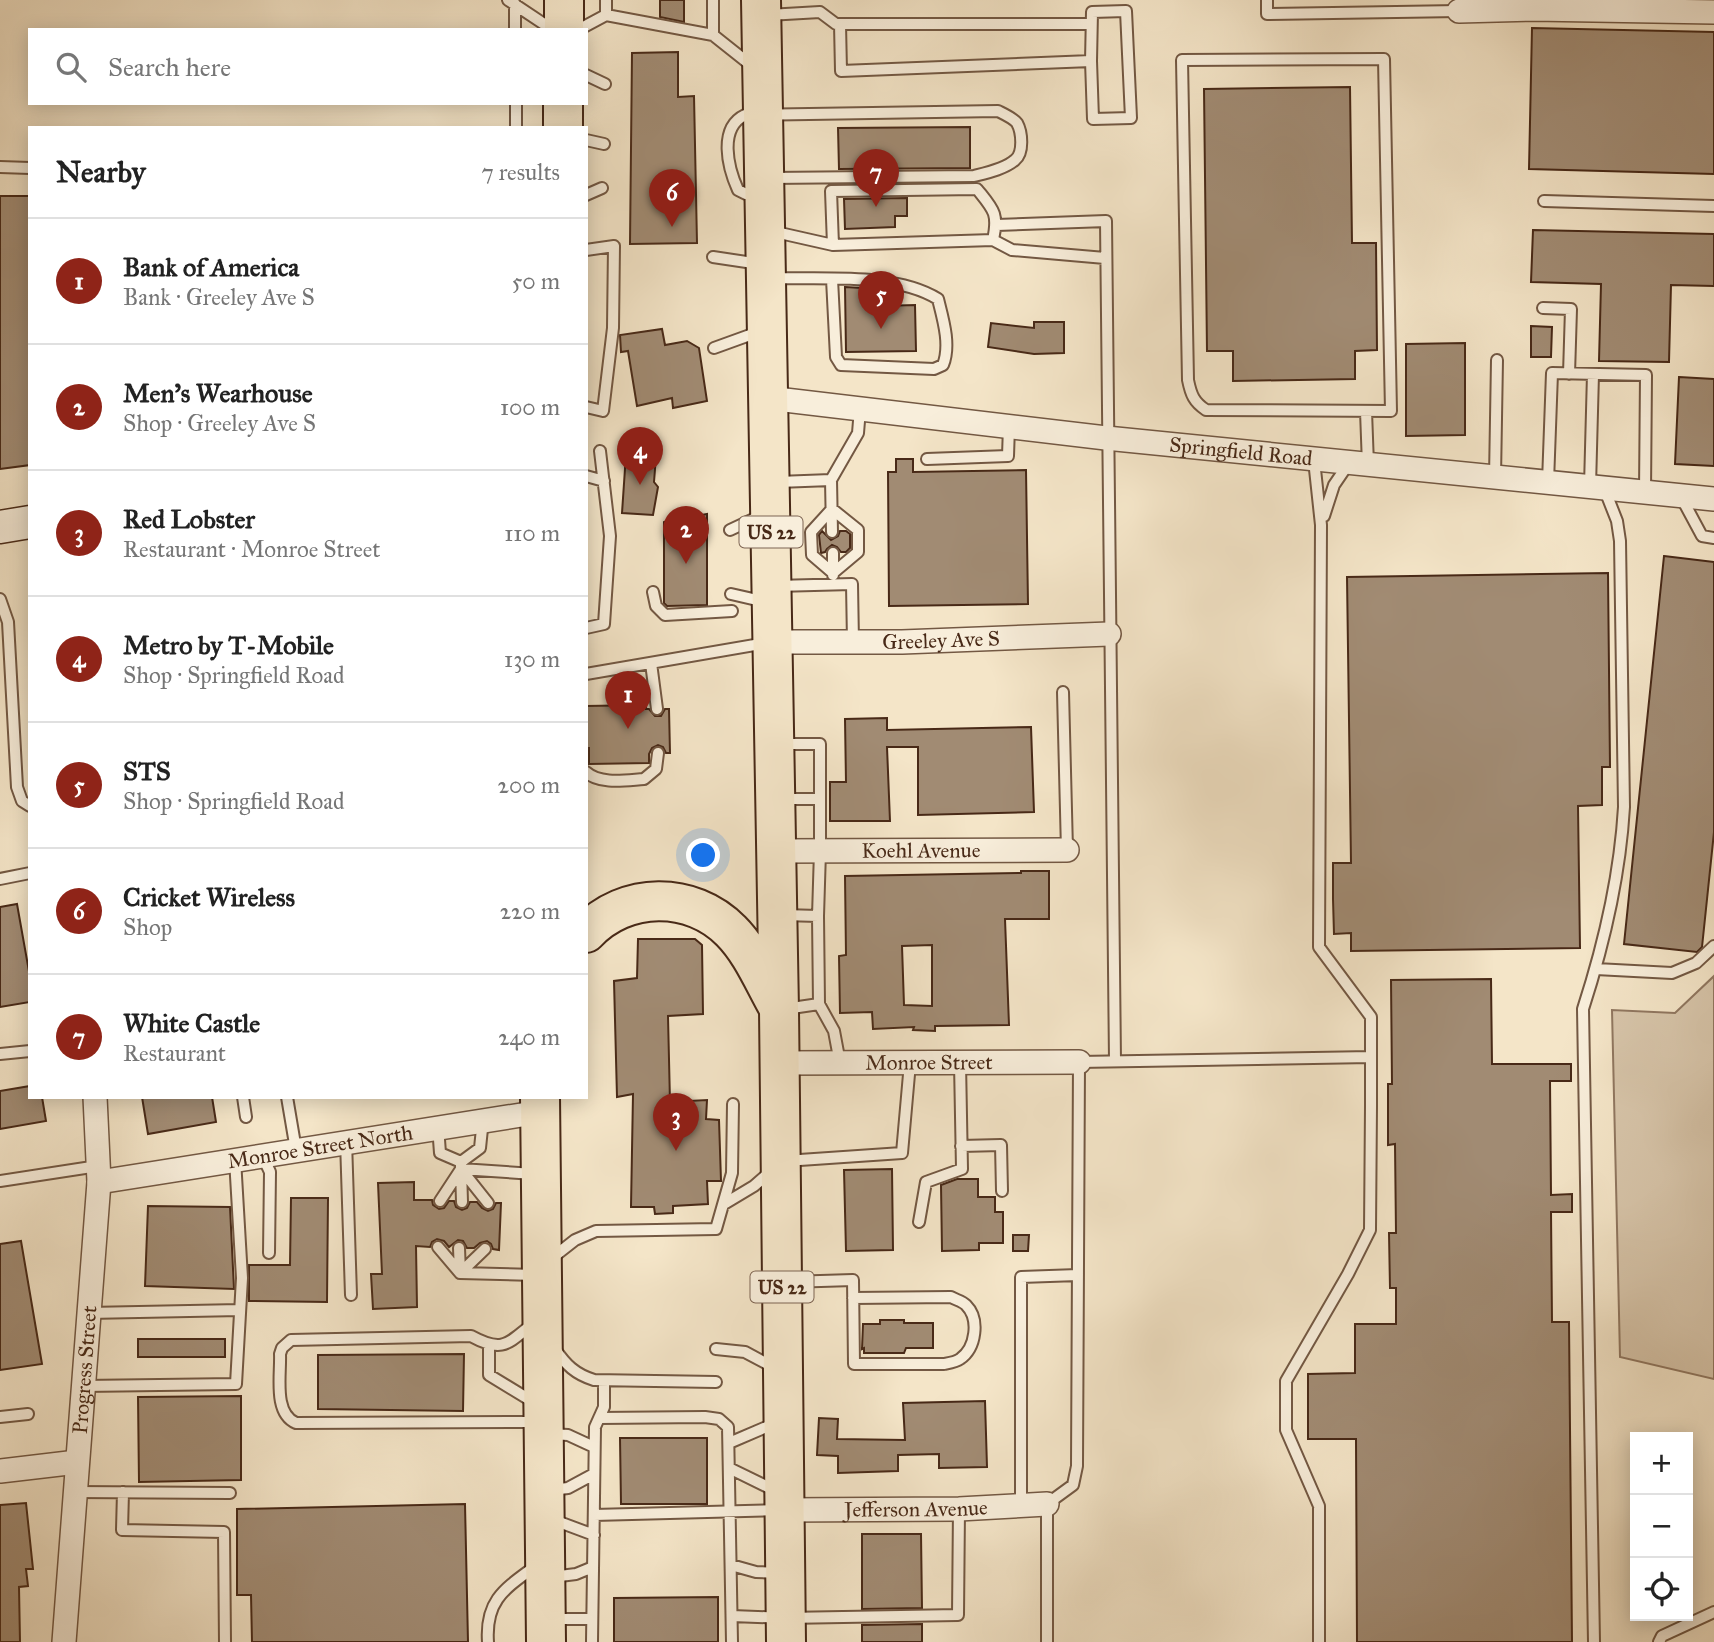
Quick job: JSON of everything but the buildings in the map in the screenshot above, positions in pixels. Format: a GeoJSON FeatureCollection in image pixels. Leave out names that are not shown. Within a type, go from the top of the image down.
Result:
{"type":"FeatureCollection","features":[{"type":"Feature","properties":{"kind":"highway"},"geometry":{"type":"LineString","coordinates":[[564,0],[564,28]]}},
{"type":"Feature","properties":{"kind":"highway","name":"US 22"},"geometry":{"type":"LineString","coordinates":[[761,7],[778,915],[786,1630]]}},
{"type":"Feature","properties":{"kind":"highway"},"geometry":{"type":"LineString","coordinates":[[563,105],[563,126]]}},
{"type":"Feature","properties":{"kind":"highway"},"geometry":{"type":"LineString","coordinates":[[588,931],[612,912],[638,903],[673,902],[697,908],[720,922],[740,942],[779,1010]]}},
{"type":"Feature","properties":{"kind":"highway"},"geometry":{"type":"LineString","coordinates":[[542,1102],[546,1631]]}},
{"type":"Feature","properties":{"kind":"street"},"geometry":{"type":"LineString","coordinates":[[1459,12],[1533,4],[1714,12]]}},
{"type":"Feature","properties":{"kind":"street","name":"Springfield Road"},"geometry":{"type":"LineString","coordinates":[[768,398],[1106,438],[1714,499]]}},
{"type":"Feature","properties":{"kind":"street"},"geometry":{"type":"LineString","coordinates":[[0,527],[28,522]]}},
{"type":"Feature","properties":{"kind":"street","name":"Greeley Ave S"},"geometry":{"type":"LineString","coordinates":[[773,642],[1109,634]]}},
{"type":"Feature","properties":{"kind":"street","name":"Koehl Avenue"},"geometry":{"type":"LineString","coordinates":[[776,851],[1067,850]]}},
{"type":"Feature","properties":{"kind":"street","name":"Monroe Street"},"geometry":{"type":"LineString","coordinates":[[779,1063],[1079,1062]]}},
{"type":"Feature","properties":{"kind":"street","name":"Progress Street"},"geometry":{"type":"LineString","coordinates":[[64,1642],[98,1174],[95,1099]]}},
{"type":"Feature","properties":{"kind":"street","name":"Monroe Street North"},"geometry":{"type":"LineString","coordinates":[[98,1174],[235,1160],[483,1119],[542,1102]]}},
{"type":"Feature","properties":{"kind":"street"},"geometry":{"type":"LineString","coordinates":[[0,1471],[77,1462]]}},
{"type":"Feature","properties":{"kind":"street","name":"Jefferson Avenue"},"geometry":{"type":"LineString","coordinates":[[785,1503],[959,1509],[1047,1504]]}},
{"type":"Feature","properties":{"kind":"lane"},"geometry":{"type":"LineString","coordinates":[[606,0],[606,15]]}},
{"type":"Feature","properties":{"kind":"lane"},"geometry":{"type":"LineString","coordinates":[[713,0],[713,35]]}},
{"type":"Feature","properties":{"kind":"lane"},"geometry":{"type":"LineString","coordinates":[[820,0],[820,12]]}},
{"type":"Feature","properties":{"kind":"lane"},"geometry":{"type":"LineString","coordinates":[[1267,0],[1267,15],[1459,12]]}},
{"type":"Feature","properties":{"kind":"lane"},"geometry":{"type":"LineString","coordinates":[[511,2],[515,28]]}},
{"type":"Feature","properties":{"kind":"lane"},"geometry":{"type":"LineString","coordinates":[[511,2],[550,28]]}},
{"type":"Feature","properties":{"kind":"lane"},"geometry":{"type":"LineString","coordinates":[[761,7],[820,12],[836,24],[1091,24]]}},
{"type":"Feature","properties":{"kind":"lane"},"geometry":{"type":"LineString","coordinates":[[1126,11],[1131,118],[1093,120],[1091,24],[1091,12],[1126,11]]}},
{"type":"Feature","properties":{"kind":"lane"},"geometry":{"type":"LineString","coordinates":[[582,28],[606,15],[713,35],[762,74]]}},
{"type":"Feature","properties":{"kind":"lane"},"geometry":{"type":"LineString","coordinates":[[840,24],[841,71],[1091,61]]}},
{"type":"Feature","properties":{"kind":"lane"},"geometry":{"type":"LineString","coordinates":[[1384,59],[1391,411],[1366,411],[1217,411],[1206,410],[1196,404],[1188,380],[1182,60],[1384,59]]}},
{"type":"Feature","properties":{"kind":"lane"},"geometry":{"type":"LineString","coordinates":[[588,76],[605,84]]}},
{"type":"Feature","properties":{"kind":"lane"},"geometry":{"type":"LineString","coordinates":[[516,105],[516,126]]}},
{"type":"Feature","properties":{"kind":"lane"},"geometry":{"type":"LineString","coordinates":[[763,114],[999,111],[1016,122],[1021,137],[1020,153],[1016,160],[974,176],[764,185]]}},
{"type":"Feature","properties":{"kind":"lane"},"geometry":{"type":"LineString","coordinates":[[588,140],[604,144]]}},
{"type":"Feature","properties":{"kind":"lane"},"geometry":{"type":"LineString","coordinates":[[0,167],[28,168]]}},
{"type":"Feature","properties":{"kind":"lane"},"geometry":{"type":"LineString","coordinates":[[588,194],[603,188]]}},
{"type":"Feature","properties":{"kind":"lane"},"geometry":{"type":"LineString","coordinates":[[832,245],[831,191],[977,189],[996,213],[997,225],[993,240]]}},
{"type":"Feature","properties":{"kind":"lane"},"geometry":{"type":"LineString","coordinates":[[1544,201],[1714,206]]}},
{"type":"Feature","properties":{"kind":"lane"},"geometry":{"type":"LineString","coordinates":[[997,225],[1106,221],[1106,438],[1115,1061]]}},
{"type":"Feature","properties":{"kind":"lane"},"geometry":{"type":"LineString","coordinates":[[713,257],[766,257],[832,245],[993,240],[1012,250],[1105,258]]}},
{"type":"Feature","properties":{"kind":"lane"},"geometry":{"type":"LineString","coordinates":[[588,250],[614,246],[612,328],[603,411],[588,407]]}},
{"type":"Feature","properties":{"kind":"lane"},"geometry":{"type":"LineString","coordinates":[[766,257],[832,279],[886,282],[928,293],[938,299],[945,326],[946,360],[943,366],[934,369],[841,365],[836,357],[832,279]]}},
{"type":"Feature","properties":{"kind":"lane"},"geometry":{"type":"LineString","coordinates":[[1543,308],[1571,309],[1569,374]]}},
{"type":"Feature","properties":{"kind":"lane"},"geometry":{"type":"LineString","coordinates":[[714,348],[767,329]]}},
{"type":"Feature","properties":{"kind":"lane"},"geometry":{"type":"LineString","coordinates":[[1495,477],[1497,360]]}},
{"type":"Feature","properties":{"kind":"lane"},"geometry":{"type":"LineString","coordinates":[[1548,482],[1552,373],[1646,375],[1644,492]]}},
{"type":"Feature","properties":{"kind":"lane"},"geometry":{"type":"LineString","coordinates":[[1593,374],[1597,487],[1617,522],[1620,541],[1624,807],[1621,848],[1596,969],[1583,1009],[1594,1642]]}},
{"type":"Feature","properties":{"kind":"lane"},"geometry":{"type":"LineString","coordinates":[[832,532],[831,480],[858,433],[861,408]]}},
{"type":"Feature","properties":{"kind":"lane"},"geometry":{"type":"LineString","coordinates":[[1321,525],[1334,485],[1358,464],[1366,411]]}},
{"type":"Feature","properties":{"kind":"lane"},"geometry":{"type":"LineString","coordinates":[[927,459],[1007,456],[1009,426]]}},
{"type":"Feature","properties":{"kind":"lane"},"geometry":{"type":"LineString","coordinates":[[588,628],[604,624],[610,536],[600,451]]}},
{"type":"Feature","properties":{"kind":"lane"},"geometry":{"type":"LineString","coordinates":[[1314,460],[1321,525],[1319,947],[1371,1017],[1370,1230],[1348,1274],[1286,1381],[1286,1430],[1319,1506],[1319,1642]]}},
{"type":"Feature","properties":{"kind":"lane"},"geometry":{"type":"LineString","coordinates":[[588,477],[604,481]]}},
{"type":"Feature","properties":{"kind":"lane"},"geometry":{"type":"LineString","coordinates":[[730,530],[770,497],[831,480]]}},
{"type":"Feature","properties":{"kind":"lane"},"geometry":{"type":"LineString","coordinates":[[1680,495],[1702,536],[1714,538]]}},
{"type":"Feature","properties":{"kind":"lane"},"geometry":{"type":"LineString","coordinates":[[832,509],[811,532],[812,555],[833,578],[852,584],[853,642]]}},
{"type":"Feature","properties":{"kind":"lane"},"geometry":{"type":"LineString","coordinates":[[731,594],[772,594],[833,578],[858,552],[858,530],[832,509]]}},
{"type":"Feature","properties":{"kind":"lane"},"geometry":{"type":"LineString","coordinates":[[833,553],[833,578]]}},
{"type":"Feature","properties":{"kind":"lane"},"geometry":{"type":"LineString","coordinates":[[653,592],[656,606],[665,615],[732,611]]}},
{"type":"Feature","properties":{"kind":"lane"},"geometry":{"type":"LineString","coordinates":[[0,600],[8,622],[17,787],[22,801],[28,805]]}},
{"type":"Feature","properties":{"kind":"lane"},"geometry":{"type":"LineString","coordinates":[[588,674],[773,642]]}},
{"type":"Feature","properties":{"kind":"lane"},"geometry":{"type":"LineString","coordinates":[[651,663],[657,709]]}},
{"type":"Feature","properties":{"kind":"lane"},"geometry":{"type":"LineString","coordinates":[[1063,692],[1067,850]]}},
{"type":"Feature","properties":{"kind":"lane"},"geometry":{"type":"LineString","coordinates":[[775,744],[820,744],[819,1004],[834,1031],[840,1063]]}},
{"type":"Feature","properties":{"kind":"lane"},"geometry":{"type":"LineString","coordinates":[[588,774],[605,780],[645,779],[656,769],[658,753]]}},
{"type":"Feature","properties":{"kind":"lane"},"geometry":{"type":"LineString","coordinates":[[775,799],[820,799]]}},
{"type":"Feature","properties":{"kind":"lane"},"geometry":{"type":"LineString","coordinates":[[0,879],[28,873]]}},
{"type":"Feature","properties":{"kind":"lane"},"geometry":{"type":"LineString","coordinates":[[778,915],[818,916]]}},
{"type":"Feature","properties":{"kind":"lane"},"geometry":{"type":"LineString","coordinates":[[1596,969],[1672,973],[1696,963],[1714,946]]}},
{"type":"Feature","properties":{"kind":"lane"},"geometry":{"type":"LineString","coordinates":[[779,1010],[819,1004]]}},
{"type":"Feature","properties":{"kind":"lane"},"geometry":{"type":"LineString","coordinates":[[0,1054],[28,1051]]}},
{"type":"Feature","properties":{"kind":"lane"},"geometry":{"type":"LineString","coordinates":[[1047,1642],[1047,1504],[1073,1485],[1077,1466],[1079,1062],[1371,1057]]}},
{"type":"Feature","properties":{"kind":"lane"},"geometry":{"type":"LineString","coordinates":[[724,1204],[761,1181],[780,1161],[902,1153],[910,1063]]}},
{"type":"Feature","properties":{"kind":"lane"},"geometry":{"type":"LineString","coordinates":[[919,1222],[926,1182],[962,1169],[960,1063]]}},
{"type":"Feature","properties":{"kind":"lane"},"geometry":{"type":"LineString","coordinates":[[243,1099],[246,1116]]}},
{"type":"Feature","properties":{"kind":"lane"},"geometry":{"type":"LineString","coordinates":[[287,1099],[296,1150]]}},
{"type":"Feature","properties":{"kind":"lane"},"geometry":{"type":"LineString","coordinates":[[460,1273],[542,1271],[575,1240],[589,1233],[605,1230],[716,1229],[733,1161],[733,1104]]}},
{"type":"Feature","properties":{"kind":"lane"},"geometry":{"type":"LineString","coordinates":[[440,1201],[461,1166],[481,1148],[483,1119]]}},
{"type":"Feature","properties":{"kind":"lane"},"geometry":{"type":"LineString","coordinates":[[438,1126],[440,1153],[461,1166],[488,1203]]}},
{"type":"Feature","properties":{"kind":"lane"},"geometry":{"type":"LineString","coordinates":[[346,1141],[351,1295]]}},
{"type":"Feature","properties":{"kind":"lane"},"geometry":{"type":"LineString","coordinates":[[961,1146],[1001,1145],[1002,1191]]}},
{"type":"Feature","properties":{"kind":"lane"},"geometry":{"type":"LineString","coordinates":[[262,1155],[270,1172],[269,1253]]}},
{"type":"Feature","properties":{"kind":"lane"},"geometry":{"type":"LineString","coordinates":[[83,1386],[236,1384],[241,1253],[235,1160]]}},
{"type":"Feature","properties":{"kind":"lane"},"geometry":{"type":"LineString","coordinates":[[461,1166],[541,1175]]}},
{"type":"Feature","properties":{"kind":"lane"},"geometry":{"type":"LineString","coordinates":[[461,1166],[462,1202]]}},
{"type":"Feature","properties":{"kind":"lane"},"geometry":{"type":"LineString","coordinates":[[0,1181],[98,1174]]}},
{"type":"Feature","properties":{"kind":"lane"},"geometry":{"type":"LineString","coordinates":[[438,1247],[460,1273]]}},
{"type":"Feature","properties":{"kind":"lane"},"geometry":{"type":"LineString","coordinates":[[459,1248],[460,1273]]}},
{"type":"Feature","properties":{"kind":"lane"},"geometry":{"type":"LineString","coordinates":[[460,1273],[485,1249]]}},
{"type":"Feature","properties":{"kind":"lane"},"geometry":{"type":"LineString","coordinates":[[1021,1504],[1021,1277],[1078,1275]]}},
{"type":"Feature","properties":{"kind":"lane"},"geometry":{"type":"LineString","coordinates":[[782,1282],[853,1280],[853,1298],[853,1364],[944,1364],[958,1361],[971,1348],[973,1315],[964,1303],[951,1297],[853,1298]]}},
{"type":"Feature","properties":{"kind":"lane"},"geometry":{"type":"LineString","coordinates":[[88,1312],[240,1310]]}},
{"type":"Feature","properties":{"kind":"lane"},"geometry":{"type":"LineString","coordinates":[[544,1422],[296,1423],[289,1420],[281,1409],[280,1354],[290,1340],[471,1336],[489,1346],[506,1345],[542,1324],[571,1369],[579,1376],[604,1381],[716,1382]]}},
{"type":"Feature","properties":{"kind":"lane"},"geometry":{"type":"LineString","coordinates":[[489,1346],[489,1376],[544,1422],[594,1447]]}},
{"type":"Feature","properties":{"kind":"lane"},"geometry":{"type":"LineString","coordinates":[[716,1349],[745,1352],[783,1373]]}},
{"type":"Feature","properties":{"kind":"lane"},"geometry":{"type":"LineString","coordinates":[[592,1642],[594,1427],[604,1407],[604,1381]]}},
{"type":"Feature","properties":{"kind":"lane"},"geometry":{"type":"LineString","coordinates":[[0,1417],[28,1414]]}},
{"type":"Feature","properties":{"kind":"lane"},"geometry":{"type":"LineString","coordinates":[[599,1418],[705,1417],[719,1419],[728,1427],[732,1642]]}},
{"type":"Feature","properties":{"kind":"lane"},"geometry":{"type":"LineString","coordinates":[[729,1443],[784,1419]]}},
{"type":"Feature","properties":{"kind":"lane"},"geometry":{"type":"LineString","coordinates":[[729,1468],[785,1503]]}},
{"type":"Feature","properties":{"kind":"lane"},"geometry":{"type":"LineString","coordinates":[[594,1474],[545,1504],[594,1535]]}},
{"type":"Feature","properties":{"kind":"lane"},"geometry":{"type":"LineString","coordinates":[[74,1492],[230,1493]]}},
{"type":"Feature","properties":{"kind":"lane"},"geometry":{"type":"LineString","coordinates":[[123,1492],[122,1530],[224,1531],[225,1642]]}},
{"type":"Feature","properties":{"kind":"lane"},"geometry":{"type":"LineString","coordinates":[[594,1515],[730,1513],[785,1503]]}},
{"type":"Feature","properties":{"kind":"lane"},"geometry":{"type":"LineString","coordinates":[[732,1616],[786,1630],[958,1615],[959,1509]]}},
{"type":"Feature","properties":{"kind":"lane"},"geometry":{"type":"LineString","coordinates":[[731,1565],[756,1572],[786,1573]]}},
{"type":"Feature","properties":{"kind":"lane"},"geometry":{"type":"LineString","coordinates":[[488,1642],[489,1616],[502,1592],[545,1568],[576,1574],[593,1567]]}},
{"type":"Feature","properties":{"kind":"lane"},"geometry":{"type":"LineString","coordinates":[[1659,1642],[1662,1636],[1714,1612]]}},
{"type":"Feature","properties":{"kind":"lane"},"geometry":{"type":"LineString","coordinates":[[546,1631],[592,1619]]}},
{"type":"Feature","properties":{"kind":"shaded area"},"geometry":{"type":"Polygon","coordinates":[[[1714,976],[1714,1379],[1620,1357],[1612,1010],[1675,1013],[1714,976]]]}},
{"type":"Feature","properties":{"kind":"place","name":"White Castle"},"geometry":{"type":"Point","coordinates":[876,207]}},
{"type":"Feature","properties":{"kind":"place","name":"Cricket Wireless"},"geometry":{"type":"Point","coordinates":[672,227]}},
{"type":"Feature","properties":{"kind":"place","name":"STS"},"geometry":{"type":"Point","coordinates":[881,329]}},
{"type":"Feature","properties":{"kind":"place","name":"Metro by T-Mobile"},"geometry":{"type":"Point","coordinates":[640,485]}},
{"type":"Feature","properties":{"kind":"place","name":"Men's Wearhouse"},"geometry":{"type":"Point","coordinates":[686,564]}},
{"type":"Feature","properties":{"kind":"place","name":"Bank of America"},"geometry":{"type":"Point","coordinates":[628,729]}},
{"type":"Feature","properties":{"kind":"place","name":"Red Lobster"},"geometry":{"type":"Point","coordinates":[676,1151]}}]}
